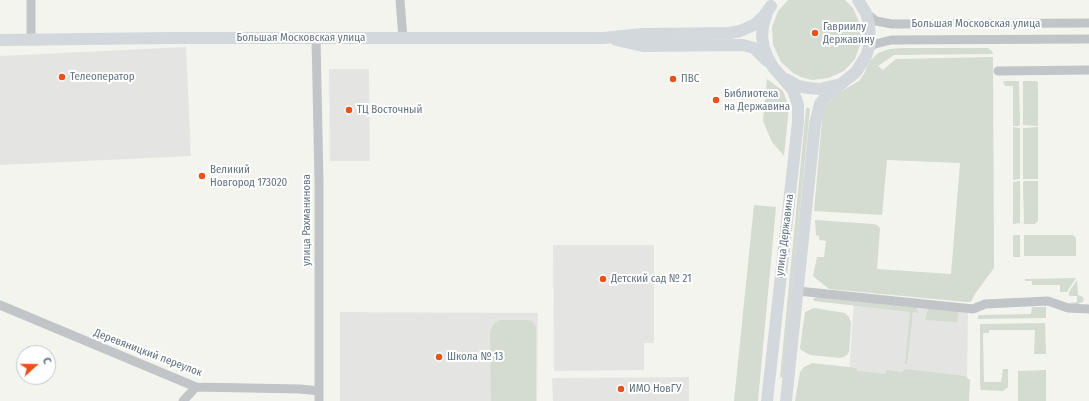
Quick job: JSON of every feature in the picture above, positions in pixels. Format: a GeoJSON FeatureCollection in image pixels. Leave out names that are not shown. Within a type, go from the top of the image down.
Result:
{"type":"FeatureCollection","features":[{"type":"Feature","properties":{"kind":"main road","name":"улица Державина"},"geometry":{"type":"LineString","coordinates":[[786,397],[817,118],[820,104],[826,96],[859,69],[866,56],[871,33],[866,13],[858,0]]}},
{"type":"Feature","properties":{"kind":"main road"},"geometry":{"type":"LineString","coordinates":[[864,0],[866,13]]}},
{"type":"Feature","properties":{"kind":"main road","name":"Большая Московская улица"},"geometry":{"type":"LineString","coordinates":[[0,40],[603,38],[643,34],[735,32],[754,25],[764,17],[773,3]]}},
{"type":"Feature","properties":{"kind":"main road","name":"улица Державина"},"geometry":{"type":"LineString","coordinates":[[768,396],[798,122],[798,105],[793,90],[768,58],[764,48],[762,37],[763,26],[766,15],[773,3]]}},
{"type":"Feature","properties":{"kind":"main road","name":"Большая Московская улица"},"geometry":{"type":"LineString","coordinates":[[603,38],[643,46],[743,45],[754,48],[777,71]]}},
{"type":"Feature","properties":{"kind":"main road","name":"улица Державина"},"geometry":{"type":"LineString","coordinates":[[777,71],[798,86],[819,89],[840,84]]}},
{"type":"Feature","properties":{"kind":"main road"},"geometry":{"type":"LineString","coordinates":[[768,396],[786,397]]}},
{"type":"Feature","properties":{"kind":"street"},"geometry":{"type":"LineString","coordinates":[[31,0],[31,40]]}},
{"type":"Feature","properties":{"kind":"street"},"geometry":{"type":"LineString","coordinates":[[400,0],[403,38]]}},
{"type":"Feature","properties":{"kind":"street","name":"Большая Московская улица"},"geometry":{"type":"LineString","coordinates":[[866,13],[876,21],[892,24],[1089,23]]}},
{"type":"Feature","properties":{"kind":"street","name":"улица Рахманинова"},"geometry":{"type":"LineString","coordinates":[[316,38],[320,181],[319,401]]}},
{"type":"Feature","properties":{"kind":"street","name":"Большая Московская улица"},"geometry":{"type":"LineString","coordinates":[[869,47],[891,40],[1089,39]]}},
{"type":"Feature","properties":{"kind":"street"},"geometry":{"type":"LineString","coordinates":[[998,71],[1089,70]]}},
{"type":"Feature","properties":{"kind":"street"},"geometry":{"type":"LineString","coordinates":[[798,291],[973,309],[985,304],[1046,301],[1068,308],[1089,309]]}},
{"type":"Feature","properties":{"kind":"street","name":"Деревяницкий переулок"},"geometry":{"type":"LineString","coordinates":[[0,305],[196,387],[300,389],[319,391]]}},
{"type":"Feature","properties":{"kind":"street"},"geometry":{"type":"LineString","coordinates":[[183,401],[196,387]]}},
{"type":"Feature","properties":{"kind":"shaded area"},"geometry":{"type":"Polygon","coordinates":[[[788,0],[845,0],[853,8],[860,24],[861,42],[855,59],[844,71],[828,78],[812,80],[793,73],[781,62],[773,45],[772,27],[778,11],[788,0]]]}},
{"type":"Feature","properties":{"kind":"shaded area"},"geometry":{"type":"Polygon","coordinates":[[[186,47],[191,156],[0,165],[0,56],[186,47]]]}},
{"type":"Feature","properties":{"kind":"shaded area"},"geometry":{"type":"Polygon","coordinates":[[[988,48],[993,54],[894,55],[878,66],[883,70],[896,59],[993,57],[994,268],[970,302],[829,289],[813,276],[817,257],[824,257],[826,241],[819,240],[819,236],[816,235],[815,220],[877,225],[880,228],[877,269],[951,274],[960,163],[887,160],[882,215],[814,211],[823,109],[837,94],[859,81],[869,62],[878,53],[889,49],[988,48]]]}},
{"type":"Feature","properties":{"kind":"shaded area","name":"ТЦ Восточный"},"geometry":{"type":"Polygon","coordinates":[[[329,69],[369,69],[370,161],[330,161],[329,69]]]}},
{"type":"Feature","properties":{"kind":"shaded area"},"geometry":{"type":"Polygon","coordinates":[[[767,79],[783,91],[789,107],[784,156],[772,142],[763,121],[767,79]]]}},
{"type":"Feature","properties":{"kind":"shaded area"},"geometry":{"type":"Polygon","coordinates":[[[1004,81],[1019,81],[1020,125],[1018,126],[1013,126],[1013,86],[1005,86],[1004,81]]]}},
{"type":"Feature","properties":{"kind":"shaded area"},"geometry":{"type":"Polygon","coordinates":[[[1023,81],[1038,82],[1038,126],[1023,125],[1023,81]]]}},
{"type":"Feature","properties":{"kind":"shaded area"},"geometry":{"type":"Polygon","coordinates":[[[807,107],[810,109],[782,378],[780,377],[807,107]]]}},
{"type":"Feature","properties":{"kind":"shaded area"},"geometry":{"type":"Polygon","coordinates":[[[1013,127],[1020,128],[1020,179],[1013,180],[1013,127]]]}},
{"type":"Feature","properties":{"kind":"shaded area"},"geometry":{"type":"Polygon","coordinates":[[[1038,127],[1038,179],[1023,179],[1023,128],[1038,127]]]}},
{"type":"Feature","properties":{"kind":"shaded area"},"geometry":{"type":"Polygon","coordinates":[[[1020,181],[1020,223],[1013,224],[1013,182],[1020,181]]]}},
{"type":"Feature","properties":{"kind":"shaded area"},"geometry":{"type":"Polygon","coordinates":[[[1038,181],[1038,221],[1035,224],[1024,224],[1023,182],[1038,181]]]}},
{"type":"Feature","properties":{"kind":"shaded area"},"geometry":{"type":"Polygon","coordinates":[[[754,205],[776,207],[758,401],[734,401],[754,205]]]}},
{"type":"Feature","properties":{"kind":"shaded area"},"geometry":{"type":"Polygon","coordinates":[[[1013,235],[1020,235],[1020,257],[1013,257],[1013,235]]]}},
{"type":"Feature","properties":{"kind":"shaded area"},"geometry":{"type":"Polygon","coordinates":[[[1024,235],[1073,235],[1076,238],[1076,256],[1024,256],[1024,235]]]}},
{"type":"Feature","properties":{"kind":"shaded area","name":"Детский сад № 21"},"geometry":{"type":"Polygon","coordinates":[[[553,245],[654,245],[654,343],[644,343],[644,370],[554,371],[553,245]]]}},
{"type":"Feature","properties":{"kind":"shaded area"},"geometry":{"type":"Polygon","coordinates":[[[1076,278],[1067,292],[1060,292],[1060,285],[1032,285],[1032,281],[1025,281],[1025,279],[1076,278]]]}},
{"type":"Feature","properties":{"kind":"shaded area"},"geometry":{"type":"Polygon","coordinates":[[[1077,280],[1078,295],[1083,297],[1084,301],[1077,305],[1069,305],[1069,303],[1077,302],[1077,296],[1069,296],[1069,292],[1077,280]]]}},
{"type":"Feature","properties":{"kind":"shaded area"},"geometry":{"type":"Polygon","coordinates":[[[817,297],[916,307],[919,313],[913,312],[907,364],[905,364],[910,312],[814,301],[813,299],[817,297]]]}},
{"type":"Feature","properties":{"kind":"shaded area"},"geometry":{"type":"Polygon","coordinates":[[[854,300],[968,313],[967,385],[849,373],[854,300]]]}},
{"type":"Feature","properties":{"kind":"shaded area"},"geometry":{"type":"Polygon","coordinates":[[[1032,307],[1046,307],[1046,318],[978,319],[978,316],[980,315],[1031,314],[1032,307]]]}},
{"type":"Feature","properties":{"kind":"shaded area"},"geometry":{"type":"Polygon","coordinates":[[[814,308],[845,313],[849,317],[851,323],[849,352],[846,356],[840,358],[810,355],[801,350],[800,348],[805,312],[814,308]]]}},
{"type":"Feature","properties":{"kind":"shaded area"},"geometry":{"type":"Polygon","coordinates":[[[928,309],[959,310],[957,322],[925,320],[928,309]]]}},
{"type":"Feature","properties":{"kind":"shaded area","name":"Школа № 13"},"geometry":{"type":"Polygon","coordinates":[[[340,312],[538,313],[537,401],[340,401],[340,312]]]}},
{"type":"Feature","properties":{"kind":"shaded area"},"geometry":{"type":"Polygon","coordinates":[[[500,320],[528,320],[532,321],[536,327],[536,401],[491,401],[490,331],[494,324],[500,320]]]}},
{"type":"Feature","properties":{"kind":"shaded area"},"geometry":{"type":"Polygon","coordinates":[[[1045,323],[1046,354],[1034,354],[1035,330],[989,330],[989,333],[983,333],[984,382],[1001,382],[1003,369],[1008,369],[1008,387],[1003,391],[981,390],[980,324],[1045,323]]]}},
{"type":"Feature","properties":{"kind":"shaded area"},"geometry":{"type":"Polygon","coordinates":[[[812,363],[857,368],[857,371],[886,374],[886,370],[902,372],[905,369],[965,376],[970,380],[969,401],[795,401],[800,372],[804,367],[812,363]]]}},
{"type":"Feature","properties":{"kind":"shaded area"},"geometry":{"type":"Polygon","coordinates":[[[1046,370],[1046,401],[1018,401],[1018,371],[1046,370]]]}},
{"type":"Feature","properties":{"kind":"shaded area","name":"ИМО НовГУ"},"geometry":{"type":"Polygon","coordinates":[[[689,377],[689,401],[553,401],[552,378],[689,377]]]}},
{"type":"Feature","properties":{"kind":"place","name":"Гавриилу Державину"},"geometry":{"type":"Point","coordinates":[815,33]}},
{"type":"Feature","properties":{"kind":"place","name":"Телеоператор"},"geometry":{"type":"Point","coordinates":[62,77]}},
{"type":"Feature","properties":{"kind":"place","name":"ПВС"},"geometry":{"type":"Point","coordinates":[673,79]}},
{"type":"Feature","properties":{"kind":"place","name":"Библиотека на Державина"},"geometry":{"type":"Point","coordinates":[716,100]}},
{"type":"Feature","properties":{"kind":"place","name":"ТЦ Восточный"},"geometry":{"type":"Point","coordinates":[349,110]}},
{"type":"Feature","properties":{"kind":"place","name":"Великий Новгород 173020"},"geometry":{"type":"Point","coordinates":[202,176]}},
{"type":"Feature","properties":{"kind":"place","name":"Детский сад № 21"},"geometry":{"type":"Point","coordinates":[603,279]}},
{"type":"Feature","properties":{"kind":"place","name":"Школа № 13"},"geometry":{"type":"Point","coordinates":[439,357]}},
{"type":"Feature","properties":{"kind":"place","name":"ИМО НовГУ"},"geometry":{"type":"Point","coordinates":[621,389]}}]}
